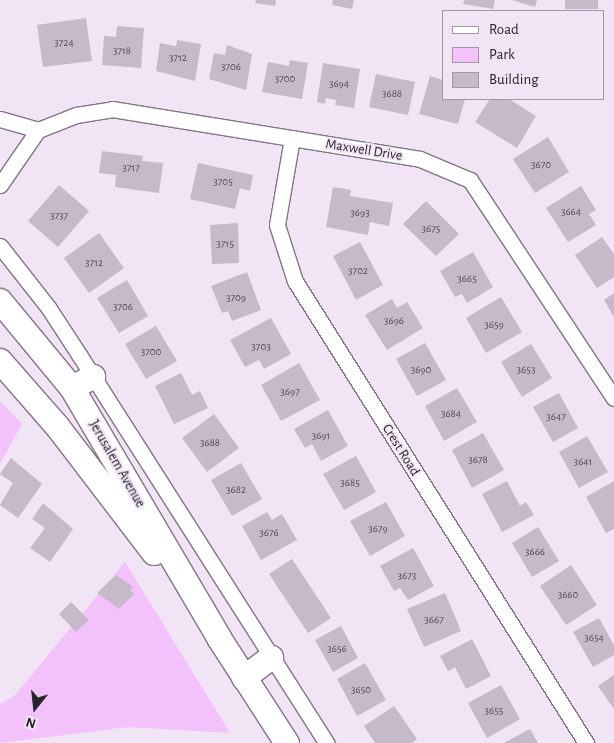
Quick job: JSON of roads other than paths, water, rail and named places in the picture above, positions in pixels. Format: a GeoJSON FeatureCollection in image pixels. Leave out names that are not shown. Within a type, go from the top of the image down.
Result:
{"type":"FeatureCollection","features":[{"type":"Feature","properties":{"kind":"main road","name":"Jerusalem Avenue"},"geometry":{"type":"LineString","coordinates":[[0,301],[72,388],[219,638],[287,743]]}},
{"type":"Feature","properties":{"kind":"main road","name":"Jerusalem Avenue"},"geometry":{"type":"LineString","coordinates":[[0,361],[57,426],[219,638]]}},
{"type":"Feature","properties":{"kind":"main road"},"geometry":{"type":"LineString","coordinates":[[72,388],[93,377]]}},
{"type":"Feature","properties":{"kind":"main road"},"geometry":{"type":"LineString","coordinates":[[244,678],[271,658]]}},
{"type":"Feature","properties":{"kind":"street","name":"Maxwell Drive"},"geometry":{"type":"LineString","coordinates":[[38,130],[76,115],[112,110],[420,159],[470,180],[614,398]]}},
{"type":"Feature","properties":{"kind":"street"},"geometry":{"type":"LineString","coordinates":[[0,119],[38,130],[0,185]]}},
{"type":"Feature","properties":{"kind":"street","name":"Crest Road"},"geometry":{"type":"LineString","coordinates":[[292,138],[277,225],[295,281],[586,743]]}},
{"type":"Feature","properties":{"kind":"street"},"geometry":{"type":"LineString","coordinates":[[0,246],[48,307],[327,743]]}}]}
